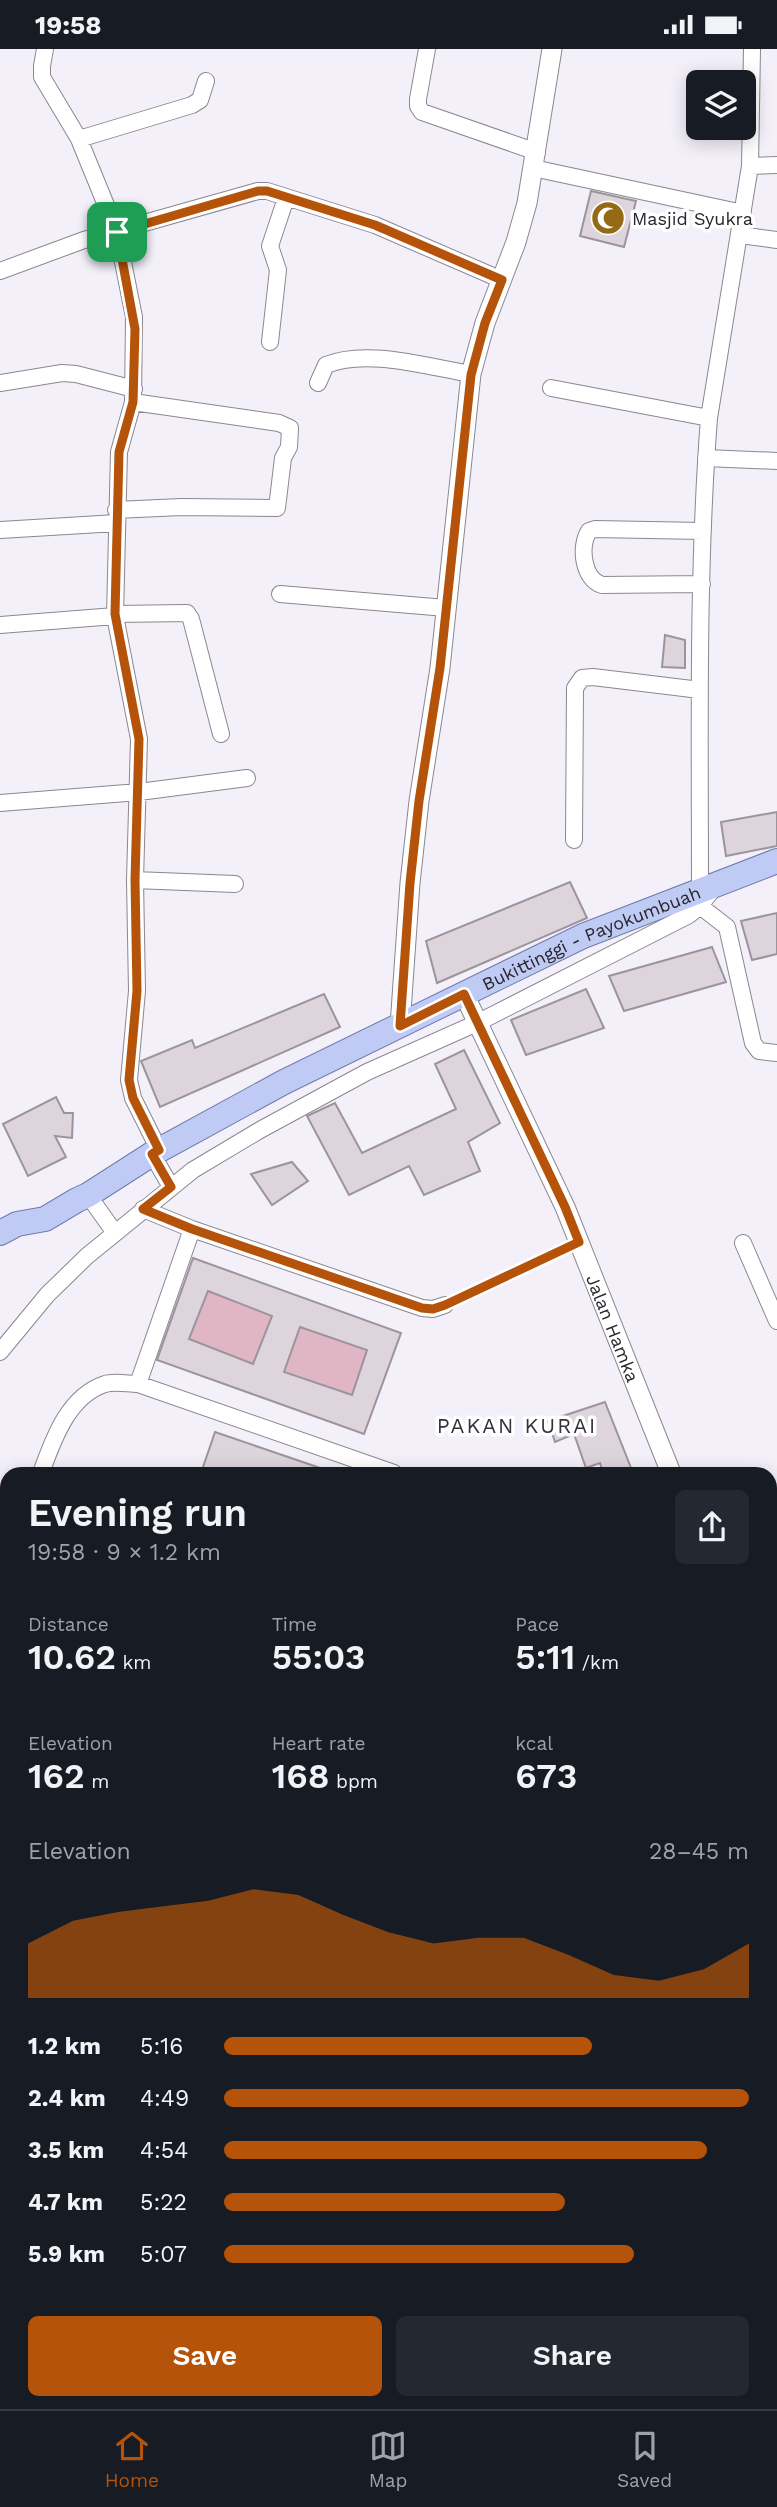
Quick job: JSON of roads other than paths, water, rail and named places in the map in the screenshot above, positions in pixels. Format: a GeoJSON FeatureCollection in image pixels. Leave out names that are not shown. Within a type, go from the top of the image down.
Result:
{"type":"FeatureCollection","features":[{"type":"Feature","properties":{"kind":"main road","name":"Bukittinggi - Payokumbuah"},"geometry":{"type":"LineString","coordinates":[[0,1233],[17,1224],[45,1219],[156,1152],[284,1081],[583,936],[706,893],[777,862]]}},
{"type":"Feature","properties":{"kind":"main road"},"geometry":{"type":"LineString","coordinates":[[0,1250],[45,1219]]}},
{"type":"Feature","properties":{"kind":"street"},"geometry":{"type":"LineString","coordinates":[[46,49],[42,77],[79,139],[117,232],[134,317],[133,395],[119,452],[115,615],[138,729],[139,792],[135,880],[137,991],[129,1080],[133,1098],[171,1187]]}},
{"type":"Feature","properties":{"kind":"street"},"geometry":{"type":"LineString","coordinates":[[427,49],[418,99],[422,112],[535,160],[743,213]]}},
{"type":"Feature","properties":{"kind":"street"},"geometry":{"type":"LineString","coordinates":[[400,1026],[413,855],[446,608],[471,375],[485,323],[527,203],[552,49]]}},
{"type":"Feature","properties":{"kind":"street"},"geometry":{"type":"LineString","coordinates":[[752,49],[750,166],[709,418],[703,531],[700,690],[706,893],[727,927],[753,1043],[759,1051],[777,1053]]}},
{"type":"Feature","properties":{"kind":"street"},"geometry":{"type":"LineString","coordinates":[[79,139],[192,105],[200,100],[206,81]]}},
{"type":"Feature","properties":{"kind":"street"},"geometry":{"type":"LineString","coordinates":[[750,166],[777,165]]}},
{"type":"Feature","properties":{"kind":"street"},"geometry":{"type":"LineString","coordinates":[[0,271],[84,240],[194,211],[246,193],[267,191],[375,225],[502,280]]}},
{"type":"Feature","properties":{"kind":"street"},"geometry":{"type":"LineString","coordinates":[[270,342],[278,270],[270,246],[286,198]]}},
{"type":"Feature","properties":{"kind":"street"},"geometry":{"type":"LineString","coordinates":[[740,235],[777,240]]}},
{"type":"Feature","properties":{"kind":"street"},"geometry":{"type":"LineString","coordinates":[[318,383],[326,365],[336,361],[380,358],[471,375]]}},
{"type":"Feature","properties":{"kind":"street"},"geometry":{"type":"LineString","coordinates":[[0,383],[76,373],[133,395],[279,423],[290,428],[290,442],[283,458],[277,508],[188,507],[0,530]]}},
{"type":"Feature","properties":{"kind":"street"},"geometry":{"type":"LineString","coordinates":[[551,389],[709,418]]}},
{"type":"Feature","properties":{"kind":"street"},"geometry":{"type":"LineString","coordinates":[[706,457],[777,460]]}},
{"type":"Feature","properties":{"kind":"street"},"geometry":{"type":"LineString","coordinates":[[702,584],[602,585],[589,576],[585,544],[589,531],[595,529],[703,531]]}},
{"type":"Feature","properties":{"kind":"street"},"geometry":{"type":"LineString","coordinates":[[280,594],[446,608]]}},
{"type":"Feature","properties":{"kind":"street"},"geometry":{"type":"LineString","coordinates":[[0,625],[115,615],[187,613],[191,619],[221,734]]}},
{"type":"Feature","properties":{"kind":"street"},"geometry":{"type":"LineString","coordinates":[[574,840],[575,688],[582,678],[593,677],[700,690]]}},
{"type":"Feature","properties":{"kind":"street"},"geometry":{"type":"LineString","coordinates":[[0,803],[139,792],[247,778]]}},
{"type":"Feature","properties":{"kind":"street"},"geometry":{"type":"LineString","coordinates":[[135,880],[235,884]]}},
{"type":"Feature","properties":{"kind":"street"},"geometry":{"type":"LineString","coordinates":[[0,1352],[47,1295],[143,1209],[193,1170],[260,1129],[367,1072],[477,1023],[621,952],[689,915],[706,893]]}},
{"type":"Feature","properties":{"kind":"street","name":"Jalan Hamka"},"geometry":{"type":"LineString","coordinates":[[464,994],[565,1207],[669,1467]]}},
{"type":"Feature","properties":{"kind":"street"},"geometry":{"type":"LineString","coordinates":[[88,1195],[115,1233]]}},
{"type":"Feature","properties":{"kind":"street"},"geometry":{"type":"LineString","coordinates":[[143,1209],[192,1229],[422,1308],[433,1309],[445,1305]]}},
{"type":"Feature","properties":{"kind":"street"},"geometry":{"type":"LineString","coordinates":[[138,1384],[192,1229]]}},
{"type":"Feature","properties":{"kind":"street"},"geometry":{"type":"LineString","coordinates":[[743,1243],[777,1321]]}},
{"type":"Feature","properties":{"kind":"street"},"geometry":{"type":"LineString","coordinates":[[44,1467],[66,1416],[84,1394],[108,1383],[138,1384],[377,1467]]}},
{"type":"Feature","properties":{"kind":"place","name":"Masjid Syukra"},"geometry":{"type":"Point","coordinates":[608,218]}},
{"type":"Feature","properties":{"kind":"district","name":"PAKAN KURAI"},"geometry":{"type":"Point","coordinates":[517,1425]}}]}
